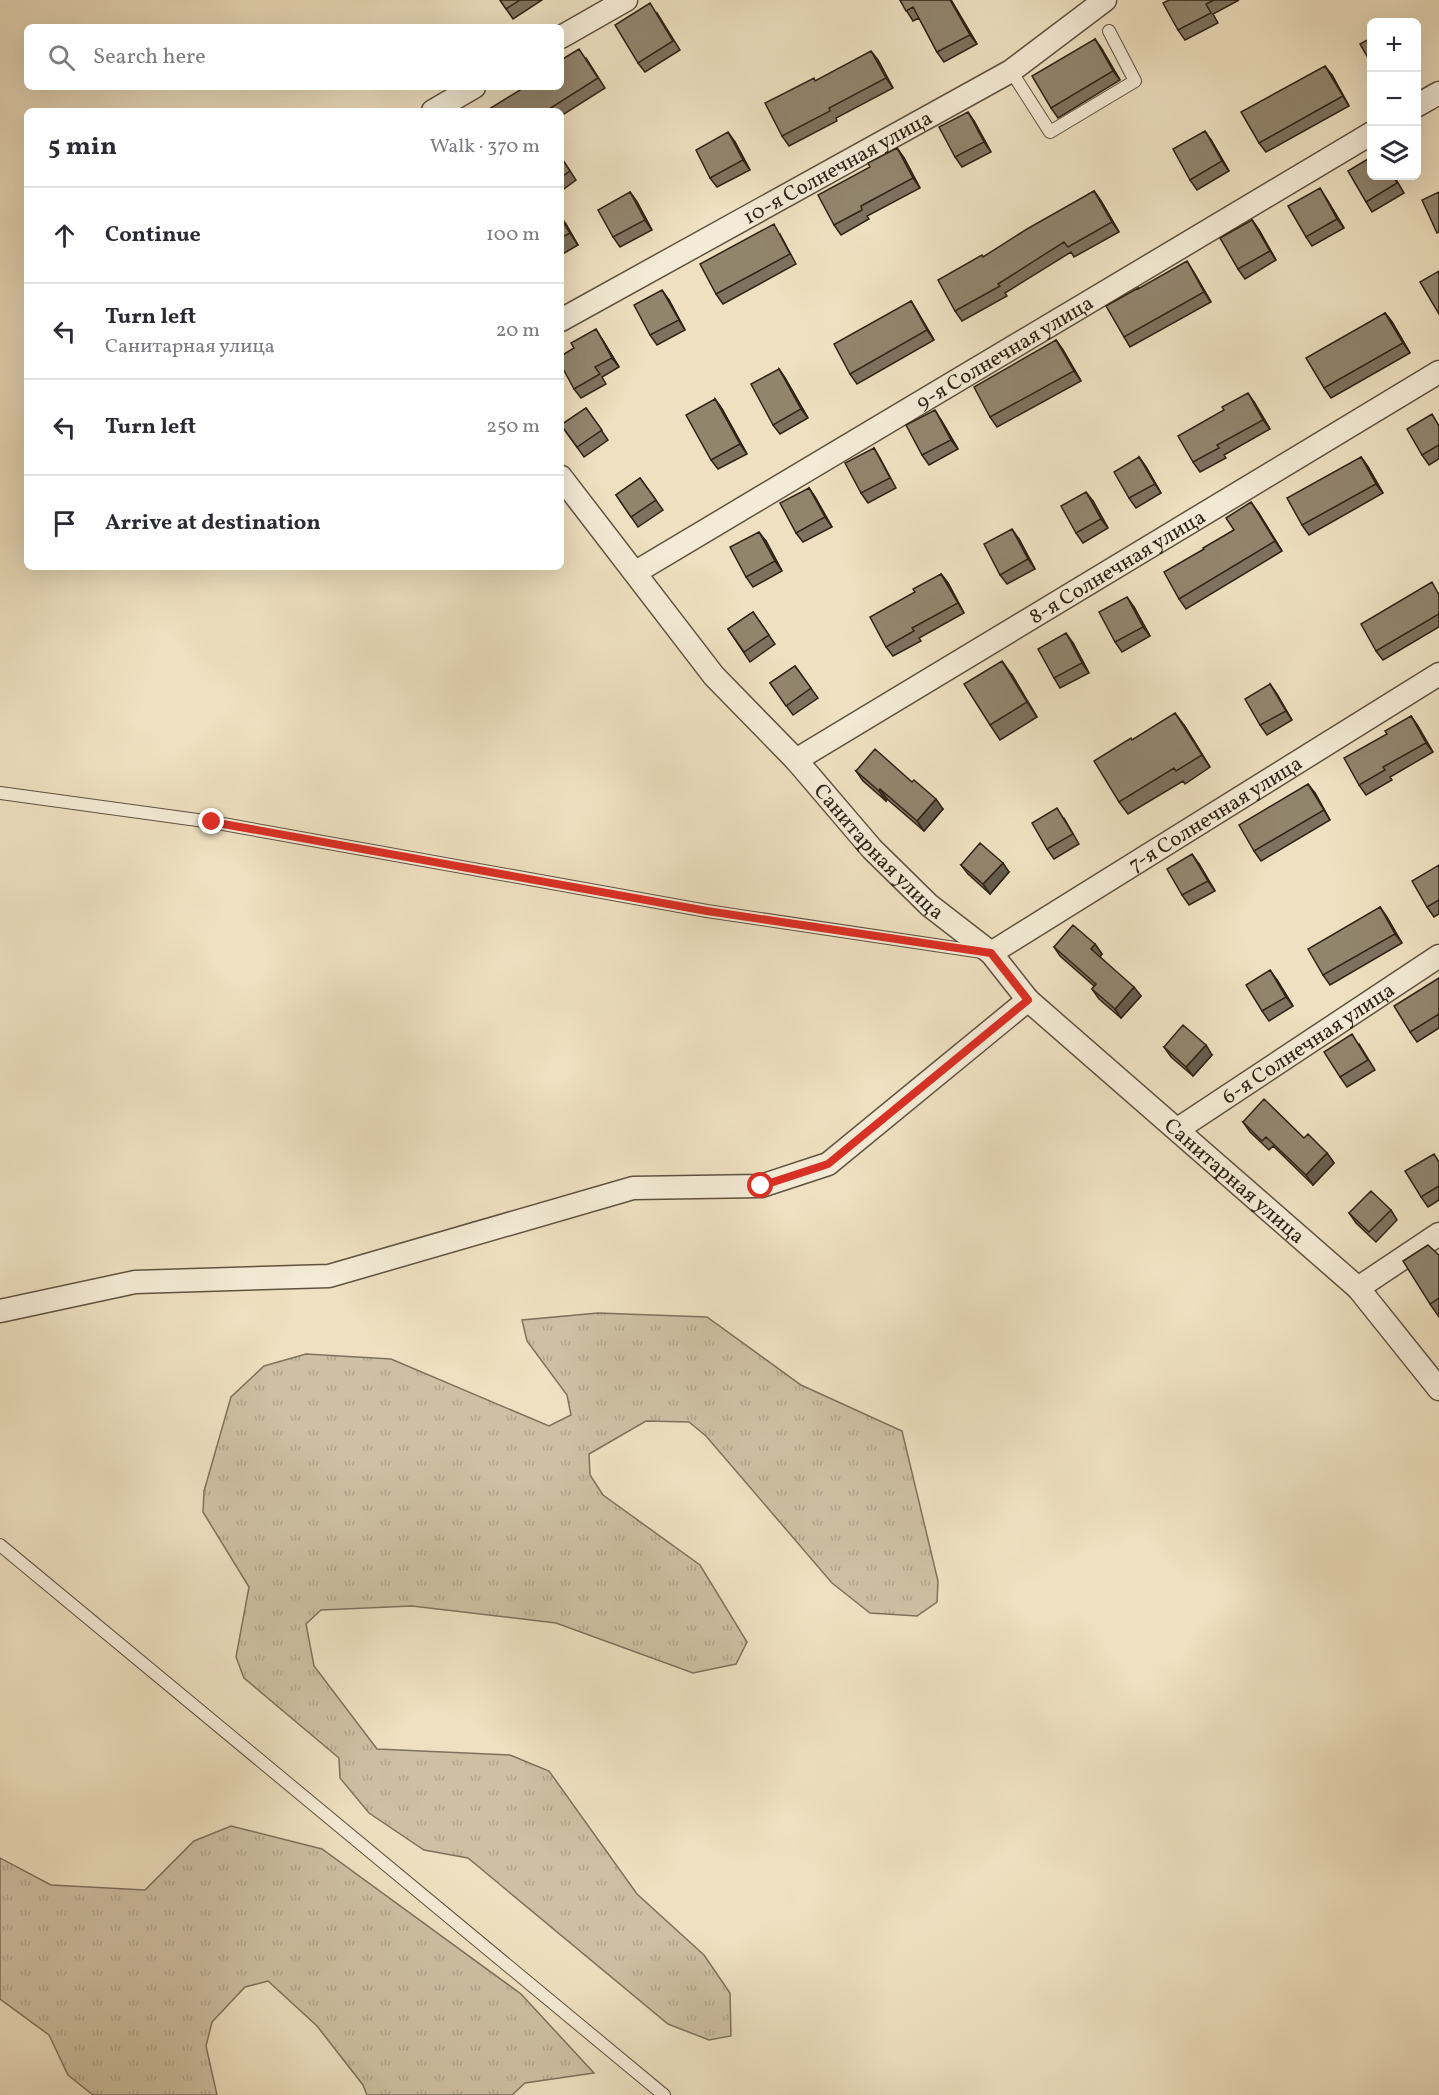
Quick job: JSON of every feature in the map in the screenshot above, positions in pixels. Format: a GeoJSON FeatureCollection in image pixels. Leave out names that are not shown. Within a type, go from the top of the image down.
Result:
{"type":"FeatureCollection","features":[{"type":"Feature","properties":{"kind":"street"},"geometry":{"type":"LineString","coordinates":[[564,35],[626,0]]}},
{"type":"Feature","properties":{"kind":"street","name":"10-я Солнечная улица"},"geometry":{"type":"LineString","coordinates":[[564,318],[1011,71],[1105,0]]}},
{"type":"Feature","properties":{"kind":"street"},"geometry":{"type":"LineString","coordinates":[[438,108],[469,90]]}},
{"type":"Feature","properties":{"kind":"street"},"geometry":{"type":"LineString","coordinates":[[1421,103],[1439,93]]}},
{"type":"Feature","properties":{"kind":"street","name":"9-я Солнечная улица"},"geometry":{"type":"LineString","coordinates":[[636,572],[1367,135]]}},
{"type":"Feature","properties":{"kind":"street","name":"8-я Солнечная улица"},"geometry":{"type":"LineString","coordinates":[[796,759],[1439,372]]}},
{"type":"Feature","properties":{"kind":"street","name":"Санитарная улица"},"geometry":{"type":"LineString","coordinates":[[564,481],[714,676],[796,759],[880,857],[929,905],[991,953],[1028,1000],[1358,1288],[1439,1389]]}},
{"type":"Feature","properties":{"kind":"street","name":"7-я Солнечная улица"},"geometry":{"type":"LineString","coordinates":[[991,953],[1439,674]]}},
{"type":"Feature","properties":{"kind":"street","name":"6-я Солнечная улица"},"geometry":{"type":"LineString","coordinates":[[1178,1129],[1439,956]]}},
{"type":"Feature","properties":{"kind":"street"},"geometry":{"type":"LineString","coordinates":[[0,1311],[135,1282],[329,1276],[633,1188],[761,1186],[828,1164],[1028,1000]]}},
{"type":"Feature","properties":{"kind":"street"},"geometry":{"type":"LineString","coordinates":[[1358,1288],[1439,1233]]}},
{"type":"Feature","properties":{"kind":"lane"},"geometry":{"type":"LineString","coordinates":[[1011,71],[1050,132],[1135,81],[1109,31]]}},
{"type":"Feature","properties":{"kind":"lane"},"geometry":{"type":"LineString","coordinates":[[0,793],[212,822],[707,911],[991,953]]}},
{"type":"Feature","properties":{"kind":"lane"},"geometry":{"type":"LineString","coordinates":[[0,1545],[664,2095]]}},
{"type":"Feature","properties":{"kind":"green space"},"geometry":{"type":"Polygon","coordinates":[[[598,1313],[707,1317],[801,1385],[902,1431],[938,1581],[937,1602],[917,1616],[870,1613],[832,1583],[706,1436],[689,1422],[646,1421],[589,1454],[590,1475],[603,1495],[700,1565],[747,1642],[736,1664],[693,1673],[556,1623],[412,1606],[321,1610],[306,1624],[314,1666],[377,1749],[510,1755],[549,1771],[637,1894],[704,1955],[730,1993],[731,2036],[709,2040],[668,2024],[468,1858],[424,1850],[369,1813],[340,1778],[339,1758],[244,1678],[236,1657],[249,1587],[203,1512],[204,1491],[231,1397],[264,1366],[306,1354],[391,1359],[549,1426],[571,1415],[567,1395],[527,1341],[522,1320],[598,1313]]]}},
{"type":"Feature","properties":{"kind":"green space"},"geometry":{"type":"Polygon","coordinates":[[[231,1826],[322,1849],[521,1994],[594,2073],[525,2083],[512,2095],[367,2095],[363,2085],[317,2026],[268,1981],[245,1987],[212,2022],[206,2046],[217,2095],[93,2095],[68,2075],[49,2035],[0,1999],[0,1858],[51,1885],[145,1890],[194,1841],[231,1826]]]}},
{"type":"Feature","properties":{"kind":"building"},"geometry":{"type":"Polygon","coordinates":[[[500,0],[520,0],[506,9],[500,0]]]}},
{"type":"Feature","properties":{"kind":"building"},"geometry":{"type":"Polygon","coordinates":[[[900,0],[950,0],[970,35],[937,52],[913,7],[906,11],[900,0]]]}},
{"type":"Feature","properties":{"kind":"building"},"geometry":{"type":"Polygon","coordinates":[[[1169,0],[1214,0],[1206,4],[1211,13],[1178,30],[1163,3],[1169,0]]]}},
{"type":"Feature","properties":{"kind":"building"},"geometry":{"type":"Polygon","coordinates":[[[650,3],[673,41],[638,63],[615,25],[650,3]]]}},
{"type":"Feature","properties":{"kind":"building"},"geometry":{"type":"Polygon","coordinates":[[[1095,39],[1113,71],[1051,108],[1032,76],[1095,39]]]}},
{"type":"Feature","properties":{"kind":"building"},"geometry":{"type":"Polygon","coordinates":[[[1367,40],[1367,56],[1360,44],[1367,40]]]}},
{"type":"Feature","properties":{"kind":"building"},"geometry":{"type":"Polygon","coordinates":[[[579,49],[598,78],[551,108],[491,108],[520,90],[564,90],[564,58],[579,49]]]}},
{"type":"Feature","properties":{"kind":"building"},"geometry":{"type":"Polygon","coordinates":[[[871,51],[886,78],[782,136],[765,103],[814,78],[815,81],[871,51]]]}},
{"type":"Feature","properties":{"kind":"building"},"geometry":{"type":"Polygon","coordinates":[[[1325,66],[1343,96],[1259,143],[1241,112],[1325,66]]]}},
{"type":"Feature","properties":{"kind":"building"},"geometry":{"type":"Polygon","coordinates":[[[968,112],[984,142],[955,157],[939,127],[968,112]]]}},
{"type":"Feature","properties":{"kind":"building"},"geometry":{"type":"Polygon","coordinates":[[[1205,131],[1222,161],[1190,180],[1173,149],[1205,131]]]}},
{"type":"Feature","properties":{"kind":"building"},"geometry":{"type":"Polygon","coordinates":[[[728,132],[743,160],[710,178],[696,150],[728,132]]]}},
{"type":"Feature","properties":{"kind":"building"},"geometry":{"type":"Polygon","coordinates":[[[897,148],[913,178],[861,206],[862,210],[834,225],[818,195],[870,167],[868,163],[897,148]]]}},
{"type":"Feature","properties":{"kind":"building"},"geometry":{"type":"Polygon","coordinates":[[[1367,159],[1367,180],[1395,180],[1397,183],[1366,202],[1348,171],[1367,159]]]}},
{"type":"Feature","properties":{"kind":"building"},"geometry":{"type":"Polygon","coordinates":[[[564,162],[570,171],[564,175],[564,162]]]}},
{"type":"Feature","properties":{"kind":"building"},"geometry":{"type":"Polygon","coordinates":[[[1320,188],[1337,219],[1306,237],[1288,206],[1320,188]]]}},
{"type":"Feature","properties":{"kind":"building"},"geometry":{"type":"Polygon","coordinates":[[[1094,191],[1112,222],[1068,247],[1064,242],[998,284],[1000,286],[955,311],[938,280],[982,255],[983,257],[1094,191]]]}},
{"type":"Feature","properties":{"kind":"building"},"geometry":{"type":"Polygon","coordinates":[[[630,192],[645,220],[613,237],[598,210],[630,192]]]}},
{"type":"Feature","properties":{"kind":"building"},"geometry":{"type":"Polygon","coordinates":[[[1439,192],[1439,232],[1437,233],[1422,200],[1439,192]]]}},
{"type":"Feature","properties":{"kind":"building"},"geometry":{"type":"Polygon","coordinates":[[[1252,220],[1270,251],[1238,269],[1220,238],[1252,220]]]}},
{"type":"Feature","properties":{"kind":"building"},"geometry":{"type":"Polygon","coordinates":[[[564,224],[570,233],[564,236],[564,224]]]}},
{"type":"Feature","properties":{"kind":"building"},"geometry":{"type":"Polygon","coordinates":[[[774,224],[790,254],[716,294],[700,264],[774,224]]]}},
{"type":"Feature","properties":{"kind":"building"},"geometry":{"type":"Polygon","coordinates":[[[1187,261],[1204,292],[1124,337],[1106,306],[1187,261]]]}},
{"type":"Feature","properties":{"kind":"building"},"geometry":{"type":"Polygon","coordinates":[[[1439,271],[1439,314],[1420,282],[1439,271]]]}},
{"type":"Feature","properties":{"kind":"building"},"geometry":{"type":"Polygon","coordinates":[[[662,290],[679,320],[650,335],[634,305],[662,290]]]}},
{"type":"Feature","properties":{"kind":"building"},"geometry":{"type":"Polygon","coordinates":[[[911,301],[927,330],[850,374],[834,344],[911,301]]]}},
{"type":"Feature","properties":{"kind":"building"},"geometry":{"type":"Polygon","coordinates":[[[1385,313],[1403,343],[1324,388],[1306,358],[1385,313]]]}},
{"type":"Feature","properties":{"kind":"building"},"geometry":{"type":"Polygon","coordinates":[[[596,329],[612,358],[595,367],[600,374],[574,389],[564,371],[564,354],[574,348],[571,343],[596,329]]]}},
{"type":"Feature","properties":{"kind":"building"},"geometry":{"type":"Polygon","coordinates":[[[1056,340],[1074,371],[990,417],[974,387],[1056,340]]]}},
{"type":"Feature","properties":{"kind":"building"},"geometry":{"type":"Polygon","coordinates":[[[779,369],[801,409],[773,425],[751,384],[779,369]]]}},
{"type":"Feature","properties":{"kind":"building"},"geometry":{"type":"Polygon","coordinates":[[[1248,393],[1263,420],[1217,445],[1219,448],[1193,462],[1178,436],[1224,410],[1222,407],[1248,393]]]}},
{"type":"Feature","properties":{"kind":"building"},"geometry":{"type":"Polygon","coordinates":[[[715,399],[740,444],[711,460],[686,415],[715,399]]]}},
{"type":"Feature","properties":{"kind":"building"},"geometry":{"type":"Polygon","coordinates":[[[586,408],[602,430],[577,447],[564,429],[564,423],[586,408]]]}},
{"type":"Feature","properties":{"kind":"building"},"geometry":{"type":"Polygon","coordinates":[[[935,410],[951,440],[922,455],[906,425],[935,410]]]}},
{"type":"Feature","properties":{"kind":"building"},"geometry":{"type":"Polygon","coordinates":[[[1432,414],[1439,426],[1439,445],[1422,455],[1407,429],[1432,414]]]}},
{"type":"Feature","properties":{"kind":"building"},"geometry":{"type":"Polygon","coordinates":[[[874,448],[890,478],[861,493],[845,463],[874,448]]]}},
{"type":"Feature","properties":{"kind":"building"},"geometry":{"type":"Polygon","coordinates":[[[1139,457],[1155,484],[1129,498],[1114,472],[1139,457]]]}},
{"type":"Feature","properties":{"kind":"building"},"geometry":{"type":"Polygon","coordinates":[[[1361,457],[1376,484],[1302,525],[1287,498],[1361,457]]]}},
{"type":"Feature","properties":{"kind":"building"},"geometry":{"type":"Polygon","coordinates":[[[640,478],[656,500],[631,517],[616,495],[640,478]]]}},
{"type":"Feature","properties":{"kind":"building"},"geometry":{"type":"Polygon","coordinates":[[[809,488],[825,517],[796,533],[780,503],[809,488]]]}},
{"type":"Feature","properties":{"kind":"building"},"geometry":{"type":"Polygon","coordinates":[[[1086,492],[1101,519],[1076,533],[1061,506],[1086,492]]]}},
{"type":"Feature","properties":{"kind":"building"},"geometry":{"type":"Polygon","coordinates":[[[1251,502],[1275,541],[1179,599],[1164,572],[1234,530],[1226,518],[1251,502]]]}},
{"type":"Feature","properties":{"kind":"building"},"geometry":{"type":"Polygon","coordinates":[[[1012,529],[1028,559],[1000,575],[984,544],[1012,529]]]}},
{"type":"Feature","properties":{"kind":"building"},"geometry":{"type":"Polygon","coordinates":[[[759,532],[775,561],[746,577],[730,547],[759,532]]]}},
{"type":"Feature","properties":{"kind":"building"},"geometry":{"type":"Polygon","coordinates":[[[941,574],[958,603],[912,628],[914,631],[886,647],[870,617],[915,592],[913,589],[941,574]]]}},
{"type":"Feature","properties":{"kind":"building"},"geometry":{"type":"Polygon","coordinates":[[[1432,582],[1439,595],[1439,614],[1376,651],[1361,624],[1432,582]]]}},
{"type":"Feature","properties":{"kind":"building"},"geometry":{"type":"Polygon","coordinates":[[[1127,597],[1143,627],[1115,642],[1099,612],[1127,597]]]}},
{"type":"Feature","properties":{"kind":"building"},"geometry":{"type":"Polygon","coordinates":[[[753,612],[769,635],[744,652],[728,629],[753,612]]]}},
{"type":"Feature","properties":{"kind":"building"},"geometry":{"type":"Polygon","coordinates":[[[1066,633],[1082,663],[1054,678],[1038,649],[1066,633]]]}},
{"type":"Feature","properties":{"kind":"building"},"geometry":{"type":"Polygon","coordinates":[[[1002,661],[1027,702],[990,725],[964,684],[1002,661]]]}},
{"type":"Feature","properties":{"kind":"building"},"geometry":{"type":"Polygon","coordinates":[[[795,666],[811,688],[786,706],[770,683],[795,666]]]}},
{"type":"Feature","properties":{"kind":"building"},"geometry":{"type":"Polygon","coordinates":[[[1270,684],[1286,711],[1260,725],[1245,699],[1270,684]]]}},
{"type":"Feature","properties":{"kind":"building"},"geometry":{"type":"Polygon","coordinates":[[[1175,713],[1202,755],[1176,771],[1174,768],[1119,802],[1094,761],[1175,713]]]}},
{"type":"Feature","properties":{"kind":"building"},"geometry":{"type":"Polygon","coordinates":[[[1411,716],[1426,743],[1383,767],[1385,770],[1359,785],[1344,758],[1387,734],[1385,731],[1411,716]]]}},
{"type":"Feature","properties":{"kind":"building"},"geometry":{"type":"Polygon","coordinates":[[[875,749],[912,782],[914,780],[936,799],[917,821],[856,771],[875,749]]]}},
{"type":"Feature","properties":{"kind":"building"},"geometry":{"type":"Polygon","coordinates":[[[1308,784],[1324,810],[1254,851],[1239,825],[1308,784]]]}},
{"type":"Feature","properties":{"kind":"building"},"geometry":{"type":"Polygon","coordinates":[[[1057,808],[1073,834],[1047,849],[1032,823],[1057,808]]]}},
{"type":"Feature","properties":{"kind":"building"},"geometry":{"type":"Polygon","coordinates":[[[980,843],[1003,863],[983,884],[961,865],[980,843]]]}},
{"type":"Feature","properties":{"kind":"building"},"geometry":{"type":"Polygon","coordinates":[[[1192,854],[1208,881],[1182,895],[1167,869],[1192,854]]]}},
{"type":"Feature","properties":{"kind":"building"},"geometry":{"type":"Polygon","coordinates":[[[1439,865],[1439,900],[1427,907],[1412,881],[1439,865]]]}},
{"type":"Feature","properties":{"kind":"building"},"geometry":{"type":"Polygon","coordinates":[[[1380,907],[1395,934],[1323,975],[1308,949],[1380,907]]]}},
{"type":"Feature","properties":{"kind":"building"},"geometry":{"type":"Polygon","coordinates":[[[1073,925],[1095,944],[1091,949],[1134,987],[1115,1009],[1092,989],[1096,984],[1054,947],[1073,925]]]}},
{"type":"Feature","properties":{"kind":"building"},"geometry":{"type":"Polygon","coordinates":[[[1270,970],[1286,997],[1262,1011],[1246,985],[1270,970]]]}},
{"type":"Feature","properties":{"kind":"building"},"geometry":{"type":"Polygon","coordinates":[[[1439,978],[1439,1014],[1410,1032],[1394,1006],[1439,978]]]}},
{"type":"Feature","properties":{"kind":"building"},"geometry":{"type":"Polygon","coordinates":[[[1183,1025],[1206,1045],[1186,1067],[1164,1047],[1183,1025]]]}},
{"type":"Feature","properties":{"kind":"building"},"geometry":{"type":"Polygon","coordinates":[[[1352,1034],[1368,1060],[1340,1077],[1324,1052],[1352,1034]]]}},
{"type":"Feature","properties":{"kind":"building"},"geometry":{"type":"Polygon","coordinates":[[[1264,1099],[1304,1138],[1308,1134],[1327,1153],[1306,1175],[1266,1137],[1262,1141],[1243,1122],[1264,1099]]]}},
{"type":"Feature","properties":{"kind":"building"},"geometry":{"type":"Polygon","coordinates":[[[1434,1154],[1439,1162],[1439,1186],[1421,1197],[1405,1171],[1434,1154]]]}},
{"type":"Feature","properties":{"kind":"building"},"geometry":{"type":"Polygon","coordinates":[[[1371,1191],[1391,1210],[1369,1232],[1349,1213],[1371,1191]]]}},
{"type":"Feature","properties":{"kind":"building"},"geometry":{"type":"Polygon","coordinates":[[[1428,1245],[1439,1255],[1439,1298],[1430,1304],[1403,1261],[1428,1245]]]}},
{"type":"Feature","properties":{"kind":"route"},"geometry":{"type":"LineString","coordinates":[[212,822],[707,911],[991,953],[1028,1000],[828,1164],[761,1186]]}}]}
